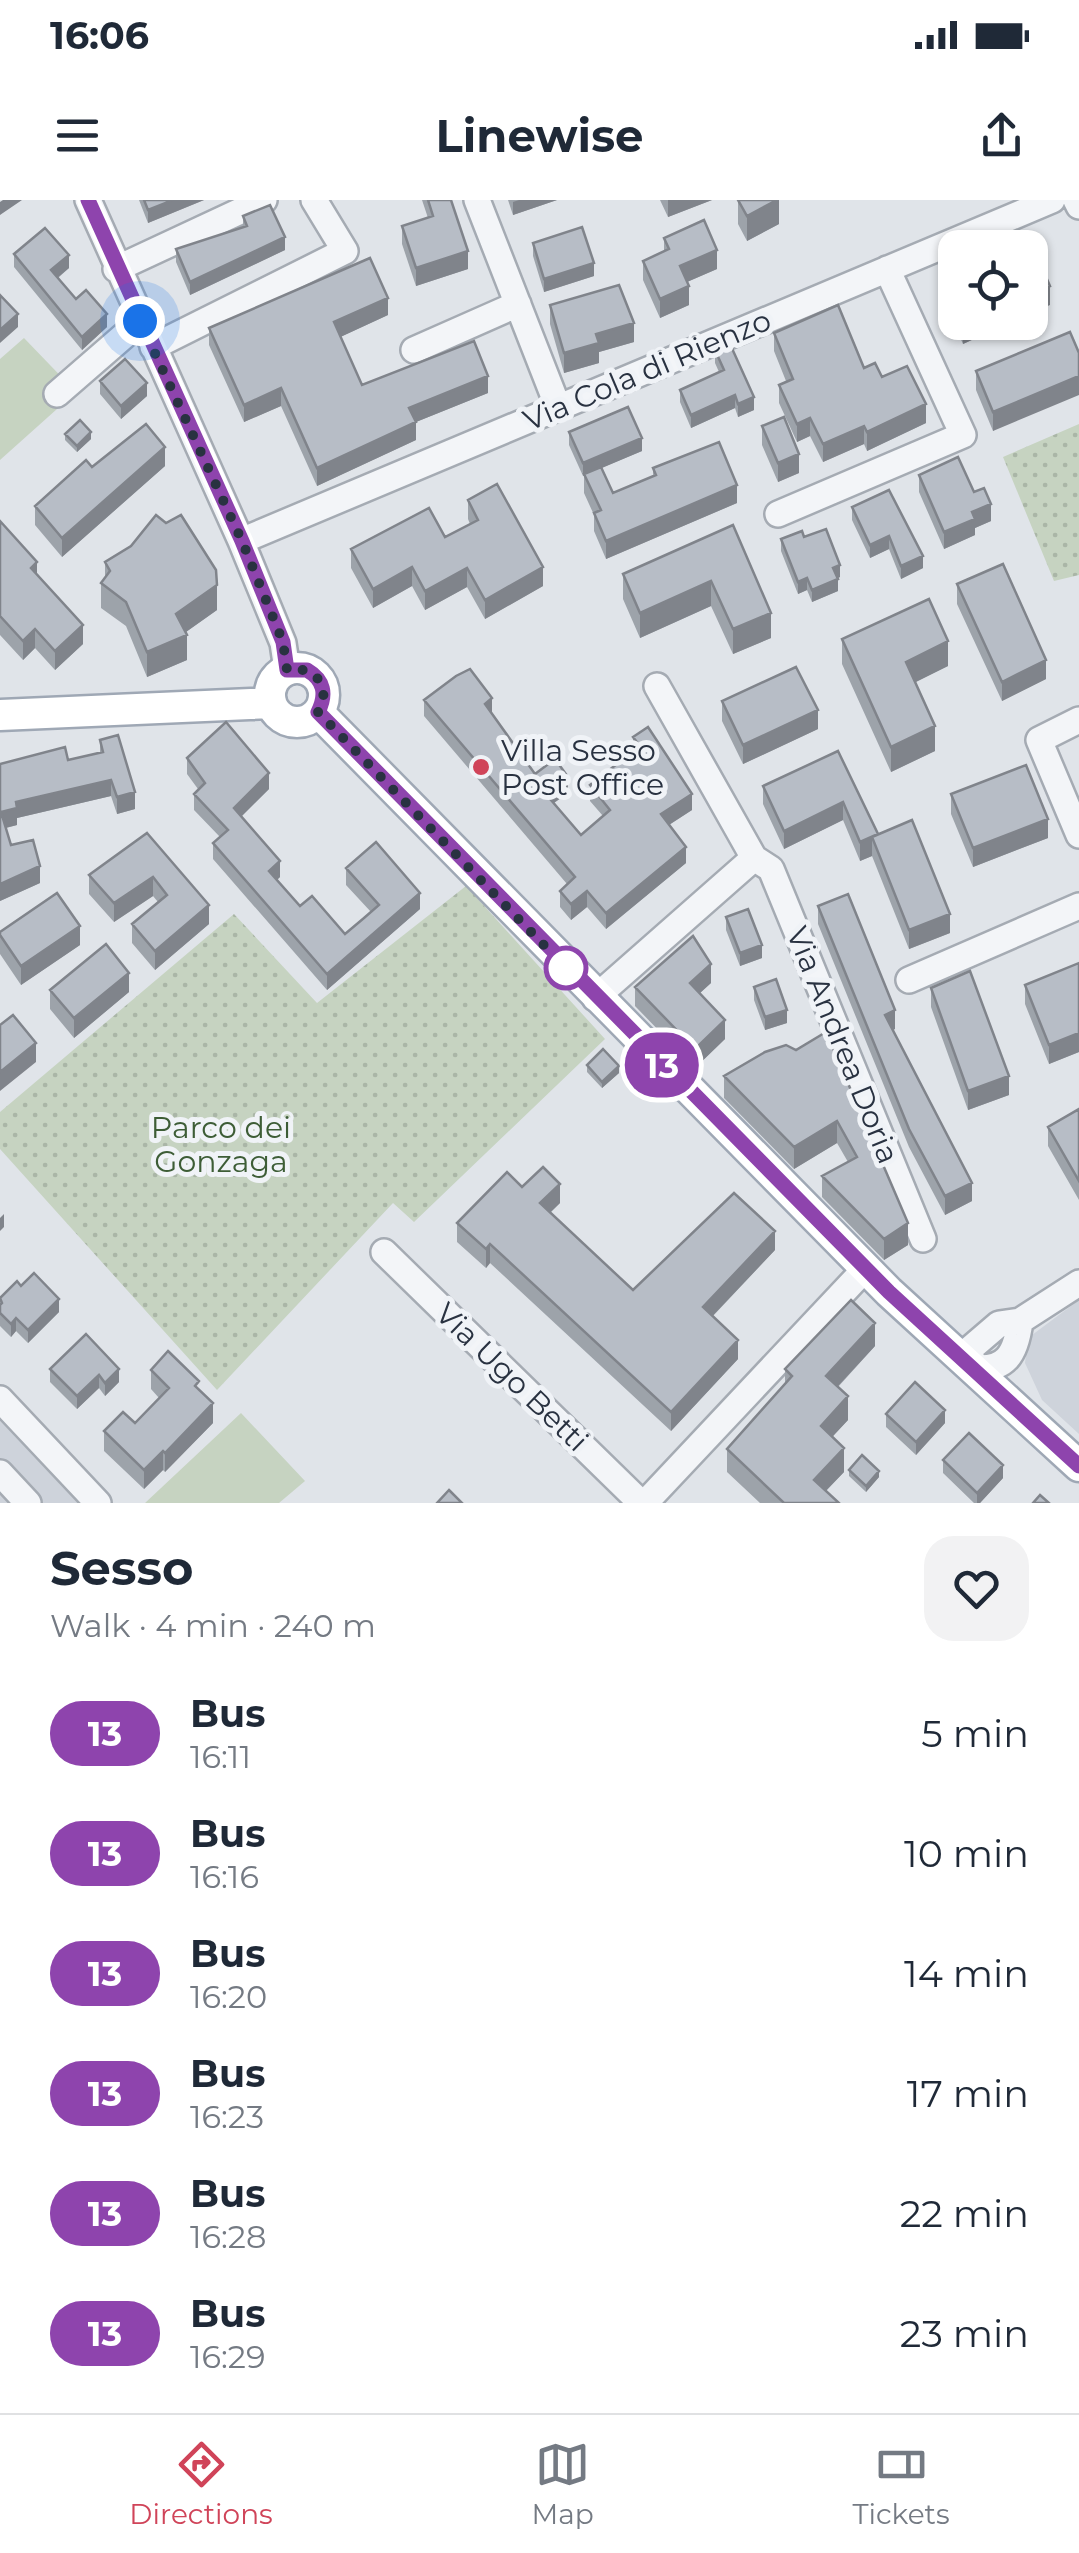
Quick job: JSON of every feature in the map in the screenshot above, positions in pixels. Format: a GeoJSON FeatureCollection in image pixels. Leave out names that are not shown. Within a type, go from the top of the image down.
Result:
{"type":"FeatureCollection","features":[{"type":"Feature","properties":{"kind":"main road"},"geometry":{"type":"LineString","coordinates":[[287,670],[307,670],[322,683],[324,693],[318,712],[309,719],[286,720],[271,702],[273,683],[287,670]]}},
{"type":"Feature","properties":{"kind":"main road"},"geometry":{"type":"LineString","coordinates":[[0,715],[271,702]]}},
{"type":"Feature","properties":{"kind":"main road"},"geometry":{"type":"LineString","coordinates":[[318,712],[595,998],[866,1268],[1079,1466]]}},
{"type":"Feature","properties":{"kind":"street"},"geometry":{"type":"LineString","coordinates":[[88,200],[242,541],[283,642],[287,670]]}},
{"type":"Feature","properties":{"kind":"street"},"geometry":{"type":"LineString","coordinates":[[116,269],[264,200]]}},
{"type":"Feature","properties":{"kind":"street"},"geometry":{"type":"LineString","coordinates":[[152,348],[345,252],[314,200]]}},
{"type":"Feature","properties":{"kind":"street"},"geometry":{"type":"LineString","coordinates":[[476,200],[558,407]]}},
{"type":"Feature","properties":{"kind":"street","name":"Via Cola di Rienzo"},"geometry":{"type":"LineString","coordinates":[[242,541],[1052,200]]}},
{"type":"Feature","properties":{"kind":"street"},"geometry":{"type":"LineString","coordinates":[[778,514],[963,435],[887,269]]}},
{"type":"Feature","properties":{"kind":"street"},"geometry":{"type":"LineString","coordinates":[[414,350],[518,304]]}},
{"type":"Feature","properties":{"kind":"street"},"geometry":{"type":"LineString","coordinates":[[58,394],[140,321]]}},
{"type":"Feature","properties":{"kind":"street","name":"Via Andrea Doria"},"geometry":{"type":"LineString","coordinates":[[658,686],[754,858],[771,869],[924,1239]]}},
{"type":"Feature","properties":{"kind":"street"},"geometry":{"type":"LineString","coordinates":[[1079,720],[1038,740],[1079,835]]}},
{"type":"Feature","properties":{"kind":"street"},"geometry":{"type":"LineString","coordinates":[[595,998],[754,858]]}},
{"type":"Feature","properties":{"kind":"street"},"geometry":{"type":"LineString","coordinates":[[910,980],[1079,906]]}},
{"type":"Feature","properties":{"kind":"street","name":"Via Ugo Betti"},"geometry":{"type":"LineString","coordinates":[[384,1252],[643,1503],[866,1268]]}},
{"type":"Feature","properties":{"kind":"street"},"geometry":{"type":"LineString","coordinates":[[970,1367],[991,1370],[1006,1362],[1014,1353],[1020,1321],[1078,1284]]}},
{"type":"Feature","properties":{"kind":"street"},"geometry":{"type":"LineString","coordinates":[[4,1411],[98,1503]]}},
{"type":"Feature","properties":{"kind":"street"},"geometry":{"type":"LineString","coordinates":[[0,1473],[28,1503]]}},
{"type":"Feature","properties":{"kind":"shaded area"},"geometry":{"type":"Polygon","coordinates":[[[1079,1300],[1079,1434],[1042,1400],[1025,1363],[1028,1338],[1079,1300]]]}},
{"type":"Feature","properties":{"kind":"shaded area"},"geometry":{"type":"Polygon","coordinates":[[[0,1401],[98,1503],[0,1503],[0,1401]]]}},
{"type":"Feature","properties":{"kind":"green space"},"geometry":{"type":"Polygon","coordinates":[[[24,338],[76,392],[0,460],[0,359],[24,338]]]}},
{"type":"Feature","properties":{"kind":"green space"},"geometry":{"type":"Polygon","coordinates":[[[1079,424],[1079,575],[1054,581],[1003,457],[1079,424]]]}},
{"type":"Feature","properties":{"kind":"green space","name":"Parco dei Gonzaga"},"geometry":{"type":"Polygon","coordinates":[[[466,886],[605,1039],[414,1222],[393,1203],[217,1390],[0,1149],[0,1112],[234,914],[317,1003],[466,886]]]}},
{"type":"Feature","properties":{"kind":"green space"},"geometry":{"type":"Polygon","coordinates":[[[241,1413],[305,1481],[279,1503],[145,1503],[241,1413]]]}},
{"type":"Feature","properties":{"kind":"building"},"geometry":{"type":"Polygon","coordinates":[[[144,200],[173,200],[148,210],[144,200]]]}},
{"type":"Feature","properties":{"kind":"building"},"geometry":{"type":"Polygon","coordinates":[[[428,200],[451,200],[468,251],[416,268],[402,226],[433,216],[428,200]]]}},
{"type":"Feature","properties":{"kind":"building"},"geometry":{"type":"Polygon","coordinates":[[[738,200],[777,200],[747,216],[738,200]]]}},
{"type":"Feature","properties":{"kind":"building"},"geometry":{"type":"Polygon","coordinates":[[[270,205],[285,237],[190,282],[176,249],[247,226],[243,216],[270,205]]]}},
{"type":"Feature","properties":{"kind":"building"},"geometry":{"type":"Polygon","coordinates":[[[704,220],[717,250],[680,266],[689,286],[660,299],[643,261],[669,249],[664,238],[704,220]]]}},
{"type":"Feature","properties":{"kind":"building"},"geometry":{"type":"Polygon","coordinates":[[[582,227],[594,263],[544,279],[533,243],[582,227]]]}},
{"type":"Feature","properties":{"kind":"building"},"geometry":{"type":"Polygon","coordinates":[[[45,228],[69,255],[51,270],[76,299],[86,290],[107,314],[82,337],[14,254],[45,228]]]}},
{"type":"Feature","properties":{"kind":"building"},"geometry":{"type":"Polygon","coordinates":[[[370,258],[388,298],[334,322],[362,385],[474,341],[488,376],[409,408],[416,422],[317,468],[281,388],[244,405],[209,328],[370,258]]]}},
{"type":"Feature","properties":{"kind":"building"},"geometry":{"type":"Polygon","coordinates":[[[619,285],[634,323],[596,334],[599,343],[564,353],[550,305],[619,285]]]}},
{"type":"Feature","properties":{"kind":"building"},"geometry":{"type":"Polygon","coordinates":[[[0,295],[18,314],[0,330],[0,295]]]}},
{"type":"Feature","properties":{"kind":"building"},"geometry":{"type":"Polygon","coordinates":[[[838,305],[864,368],[875,363],[882,377],[907,366],[926,404],[867,432],[864,426],[823,444],[810,418],[797,424],[779,385],[793,379],[774,333],[838,305]]]}},
{"type":"Feature","properties":{"kind":"building"},"geometry":{"type":"Polygon","coordinates":[[[1070,332],[1079,353],[1079,376],[993,412],[976,371],[1070,332]]]}},
{"type":"Feature","properties":{"kind":"building"},"geometry":{"type":"Polygon","coordinates":[[[730,344],[754,397],[738,404],[735,395],[691,415],[680,390],[724,370],[715,350],[730,344]]]}},
{"type":"Feature","properties":{"kind":"building"},"geometry":{"type":"Polygon","coordinates":[[[125,359],[147,383],[121,406],[100,381],[125,359]]]}},
{"type":"Feature","properties":{"kind":"building"},"geometry":{"type":"Polygon","coordinates":[[[628,407],[642,438],[583,463],[569,432],[628,407]]]}},
{"type":"Feature","properties":{"kind":"building"},"geometry":{"type":"Polygon","coordinates":[[[784,417],[799,454],[778,463],[762,426],[784,417]]]}},
{"type":"Feature","properties":{"kind":"building"},"geometry":{"type":"Polygon","coordinates":[[[80,420],[91,432],[77,446],[65,434],[80,420]]]}},
{"type":"Feature","properties":{"kind":"building"},"geometry":{"type":"Polygon","coordinates":[[[146,424],[165,447],[62,538],[35,506],[86,460],[92,467],[146,424]]]}},
{"type":"Feature","properties":{"kind":"building"},"geometry":{"type":"Polygon","coordinates":[[[719,442],[737,485],[606,541],[594,513],[601,510],[584,474],[601,467],[613,493],[656,475],[653,468],[719,442]]]}},
{"type":"Feature","properties":{"kind":"building"},"geometry":{"type":"Polygon","coordinates":[[[958,457],[974,492],[984,488],[991,504],[972,512],[975,519],[944,532],[919,475],[958,457]]]}},
{"type":"Feature","properties":{"kind":"building"},"geometry":{"type":"Polygon","coordinates":[[[497,484],[543,567],[485,600],[467,568],[425,591],[412,567],[373,589],[351,549],[429,508],[445,537],[478,520],[468,500],[497,484]]]}},
{"type":"Feature","properties":{"kind":"building"},"geometry":{"type":"Polygon","coordinates":[[[889,490],[923,556],[901,566],[889,536],[870,545],[852,507],[889,490]]]}},
{"type":"Feature","properties":{"kind":"building"},"geometry":{"type":"Polygon","coordinates":[[[156,515],[166,523],[181,515],[216,570],[217,585],[176,614],[187,635],[147,652],[126,602],[101,583],[110,571],[105,562],[131,546],[156,515]]]}},
{"type":"Feature","properties":{"kind":"building"},"geometry":{"type":"Polygon","coordinates":[[[0,521],[37,562],[31,568],[83,625],[55,651],[35,629],[23,641],[0,616],[0,521]]]}},
{"type":"Feature","properties":{"kind":"building"},"geometry":{"type":"Polygon","coordinates":[[[733,525],[771,613],[733,629],[711,581],[640,613],[623,574],[733,525]]]}},
{"type":"Feature","properties":{"kind":"building"},"geometry":{"type":"Polygon","coordinates":[[[826,529],[840,565],[833,568],[838,579],[812,590],[807,578],[798,582],[781,539],[802,531],[804,537],[826,529]]]}},
{"type":"Feature","properties":{"kind":"building"},"geometry":{"type":"Polygon","coordinates":[[[1003,564],[1046,660],[1002,682],[957,584],[1003,564]]]}},
{"type":"Feature","properties":{"kind":"building"},"geometry":{"type":"Polygon","coordinates":[[[929,599],[948,641],[906,662],[935,726],[891,747],[842,639],[929,599]]]}},
{"type":"Feature","properties":{"kind":"building"},"geometry":{"type":"Polygon","coordinates":[[[796,667],[818,710],[743,745],[722,701],[796,667]]]}},
{"type":"Feature","properties":{"kind":"building"},"geometry":{"type":"Polygon","coordinates":[[[470,669],[492,698],[485,704],[535,774],[555,759],[568,777],[545,793],[581,835],[610,810],[590,785],[640,746],[633,737],[648,727],[692,794],[661,814],[686,847],[606,913],[587,891],[571,904],[560,891],[575,877],[424,700],[470,669]]]}},
{"type":"Feature","properties":{"kind":"building"},"geometry":{"type":"Polygon","coordinates":[[[226,722],[269,773],[234,808],[280,861],[269,871],[300,906],[312,896],[345,934],[379,905],[346,868],[376,842],[420,893],[327,974],[213,843],[228,830],[194,794],[205,783],[187,758],[226,722]]]}},
{"type":"Feature","properties":{"kind":"building"},"geometry":{"type":"Polygon","coordinates":[[[118,735],[135,792],[117,797],[111,780],[16,802],[17,808],[1,812],[11,845],[33,840],[40,866],[0,884],[0,764],[65,747],[68,760],[103,752],[100,740],[118,735]]]}},
{"type":"Feature","properties":{"kind":"building"},"geometry":{"type":"Polygon","coordinates":[[[838,751],[878,834],[860,842],[843,802],[784,831],[763,786],[838,751]]]}},
{"type":"Feature","properties":{"kind":"building"},"geometry":{"type":"Polygon","coordinates":[[[1026,765],[1048,819],[973,848],[951,794],[1026,765]]]}},
{"type":"Feature","properties":{"kind":"building"},"geometry":{"type":"Polygon","coordinates":[[[912,820],[950,914],[909,930],[872,837],[912,820]]]}},
{"type":"Feature","properties":{"kind":"building"},"geometry":{"type":"Polygon","coordinates":[[[147,833],[209,905],[155,951],[132,924],[167,895],[153,877],[114,903],[89,875],[147,833]]]}},
{"type":"Feature","properties":{"kind":"building"},"geometry":{"type":"Polygon","coordinates":[[[57,893],[80,926],[21,966],[0,932],[57,893]]]}},
{"type":"Feature","properties":{"kind":"building"},"geometry":{"type":"Polygon","coordinates":[[[848,894],[895,1010],[885,1015],[972,1183],[945,1196],[909,1129],[818,906],[848,894]]]}},
{"type":"Feature","properties":{"kind":"building"},"geometry":{"type":"Polygon","coordinates":[[[748,909],[762,945],[740,953],[726,917],[748,909]]]}},
{"type":"Feature","properties":{"kind":"building"},"geometry":{"type":"Polygon","coordinates":[[[693,936],[711,964],[690,983],[725,1020],[695,1049],[635,987],[693,936]]]}},
{"type":"Feature","properties":{"kind":"building"},"geometry":{"type":"Polygon","coordinates":[[[106,944],[129,973],[74,1018],[50,990],[106,944]]]}},
{"type":"Feature","properties":{"kind":"building"},"geometry":{"type":"Polygon","coordinates":[[[1079,963],[1079,1033],[1049,1045],[1025,985],[1079,963]]]}},
{"type":"Feature","properties":{"kind":"building"},"geometry":{"type":"Polygon","coordinates":[[[970,971],[1009,1076],[968,1091],[931,988],[970,971]]]}},
{"type":"Feature","properties":{"kind":"building"},"geometry":{"type":"Polygon","coordinates":[[[776,979],[787,1010],[765,1017],[754,987],[776,979]]]}},
{"type":"Feature","properties":{"kind":"building"},"geometry":{"type":"Polygon","coordinates":[[[13,1015],[36,1043],[0,1072],[0,1025],[13,1015]]]}},
{"type":"Feature","properties":{"kind":"building"},"geometry":{"type":"Polygon","coordinates":[[[826,1032],[908,1223],[884,1239],[822,1176],[857,1157],[837,1121],[794,1147],[724,1076],[765,1052],[786,1045],[796,1050],[826,1032]]]}},
{"type":"Feature","properties":{"kind":"building"},"geometry":{"type":"Polygon","coordinates":[[[603,1049],[619,1066],[602,1082],[587,1065],[603,1049]]]}},
{"type":"Feature","properties":{"kind":"building"},"geometry":{"type":"Polygon","coordinates":[[[1079,1109],[1079,1181],[1048,1127],[1079,1109]]]}},
{"type":"Feature","properties":{"kind":"building"},"geometry":{"type":"Polygon","coordinates":[[[543,1167],[560,1184],[540,1203],[633,1290],[734,1193],[775,1231],[703,1307],[738,1340],[671,1412],[490,1244],[486,1249],[457,1223],[507,1172],[522,1187],[543,1167]]]}},
{"type":"Feature","properties":{"kind":"building"},"geometry":{"type":"Polygon","coordinates":[[[34,1273],[59,1299],[28,1330],[16,1318],[11,1324],[0,1313],[0,1298],[17,1281],[21,1286],[34,1273]]]}},
{"type":"Feature","properties":{"kind":"building"},"geometry":{"type":"Polygon","coordinates":[[[851,1300],[875,1323],[826,1376],[848,1396],[821,1426],[844,1448],[814,1480],[839,1503],[784,1503],[727,1449],[792,1376],[785,1369],[851,1300]]]}},
{"type":"Feature","properties":{"kind":"building"},"geometry":{"type":"Polygon","coordinates":[[[86,1334],[119,1369],[105,1383],[99,1375],[77,1396],[50,1369],[86,1334]]]}},
{"type":"Feature","properties":{"kind":"building"},"geometry":{"type":"Polygon","coordinates":[[[168,1351],[199,1381],[195,1386],[213,1403],[144,1470],[104,1431],[123,1412],[135,1423],[169,1388],[151,1370],[168,1351]]]}},
{"type":"Feature","properties":{"kind":"building"},"geometry":{"type":"Polygon","coordinates":[[[915,1382],[945,1410],[916,1442],[886,1414],[915,1382]]]}},
{"type":"Feature","properties":{"kind":"building"},"geometry":{"type":"Polygon","coordinates":[[[969,1433],[1003,1465],[977,1493],[943,1460],[969,1433]]]}},
{"type":"Feature","properties":{"kind":"building"},"geometry":{"type":"Polygon","coordinates":[[[862,1455],[879,1471],[866,1486],[849,1470],[862,1455]]]}},
{"type":"Feature","properties":{"kind":"building"},"geometry":{"type":"Polygon","coordinates":[[[449,1490],[462,1503],[437,1503],[449,1490]]]}},
{"type":"Feature","properties":{"kind":"building"},"geometry":{"type":"Polygon","coordinates":[[[1040,1495],[1049,1503],[1033,1503],[1040,1495]]]}},
{"type":"Feature","properties":{"kind":"bus line","name":"13"},"geometry":{"type":"LineString","coordinates":[[88,200],[242,541],[283,642],[287,670],[307,670],[322,683],[323,703],[318,712],[595,998],[889,1292],[1079,1466]]}},
{"type":"Feature","properties":{"kind":"place","name":"Villa Sesso Post Office"},"geometry":{"type":"Point","coordinates":[481,767]}},
{"type":"Feature","properties":{"kind":"route"},"geometry":{"type":"LineString","coordinates":[[140,321],[242,541],[283,642],[287,670],[297,668],[316,675],[324,693],[318,712],[566,968]]}}]}
